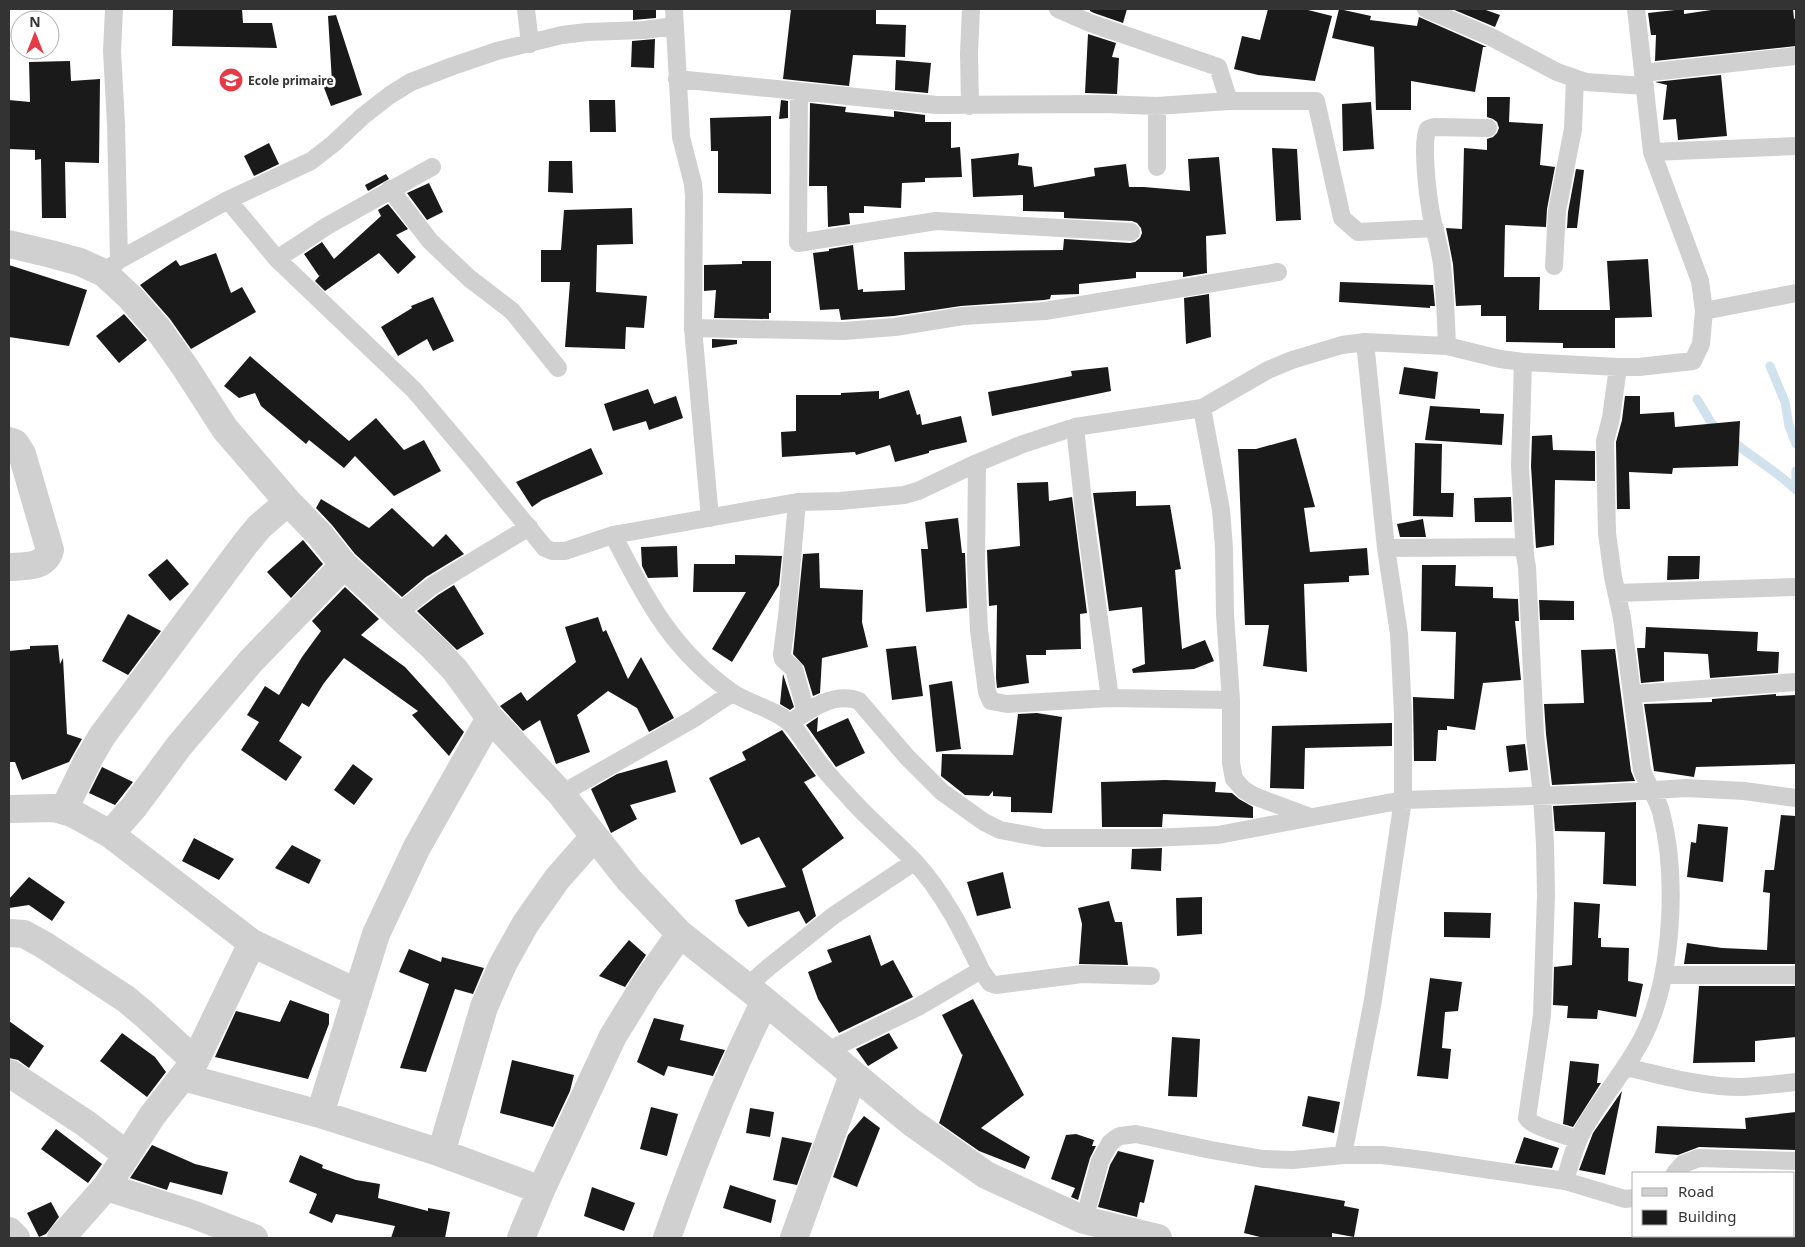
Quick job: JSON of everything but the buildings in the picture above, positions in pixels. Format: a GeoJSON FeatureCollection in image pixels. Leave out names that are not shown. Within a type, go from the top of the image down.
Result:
{"type":"FeatureCollection","features":[{"type":"Feature","properties":{"kind":"street"},"geometry":{"type":"LineString","coordinates":[[9,244],[80,262],[112,266],[130,297],[158,329],[225,429],[344,565],[433,647],[455,670],[490,718],[561,794],[628,880],[680,934],[918,1128],[986,1175],[1084,1220],[1158,1238]]}},
{"type":"Feature","properties":{"kind":"street"},"geometry":{"type":"LineString","coordinates":[[9,440],[15,443],[22,454],[50,550],[48,557],[42,562],[9,567]]}},
{"type":"Feature","properties":{"kind":"street"},"geometry":{"type":"LineString","coordinates":[[64,809],[88,760],[122,708],[245,544],[259,527],[288,502]]}},
{"type":"Feature","properties":{"kind":"street"},"geometry":{"type":"LineString","coordinates":[[110,834],[134,807],[179,746],[251,661],[344,565]]}},
{"type":"Feature","properties":{"kind":"street"},"geometry":{"type":"LineString","coordinates":[[320,1114],[376,934],[417,847],[490,718]]}},
{"type":"Feature","properties":{"kind":"street"},"geometry":{"type":"LineString","coordinates":[[9,809],[64,809],[110,834],[252,943],[358,993]]}},
{"type":"Feature","properties":{"kind":"street"},"geometry":{"type":"LineString","coordinates":[[441,1153],[484,1007],[503,964],[526,923],[557,879],[594,837]]}},
{"type":"Feature","properties":{"kind":"street"},"geometry":{"type":"LineString","coordinates":[[9,933],[24,934],[44,945],[126,999],[144,1014],[189,1069],[441,1153],[541,1190]]}},
{"type":"Feature","properties":{"kind":"street"},"geometry":{"type":"LineString","coordinates":[[521,1238],[541,1190],[613,1036],[647,981],[680,934]]}},
{"type":"Feature","properties":{"kind":"street"},"geometry":{"type":"LineString","coordinates":[[61,1238],[106,1187],[152,1116],[189,1069],[252,943]]}},
{"type":"Feature","properties":{"kind":"street"},"geometry":{"type":"LineString","coordinates":[[667,1238],[705,1135],[751,1029],[755,995]]}},
{"type":"Feature","properties":{"kind":"street"},"geometry":{"type":"LineString","coordinates":[[9,1073],[85,1123],[127,1155]]}},
{"type":"Feature","properties":{"kind":"street"},"geometry":{"type":"LineString","coordinates":[[794,1238],[853,1075]]}},
{"type":"Feature","properties":{"kind":"street"},"geometry":{"type":"LineString","coordinates":[[106,1187],[192,1214],[254,1238]]}},
{"type":"Feature","properties":{"kind":"street"},"geometry":{"type":"LineString","coordinates":[[9,1231],[16,1238]]}},
{"type":"Feature","properties":{"kind":"lane"},"geometry":{"type":"LineString","coordinates":[[112,266],[116,124],[112,51],[114,9]]}},
{"type":"Feature","properties":{"kind":"lane"},"geometry":{"type":"LineString","coordinates":[[526,9],[530,44]]}},
{"type":"Feature","properties":{"kind":"lane"},"geometry":{"type":"LineString","coordinates":[[970,106],[969,53],[971,9]]}},
{"type":"Feature","properties":{"kind":"lane"},"geometry":{"type":"LineString","coordinates":[[1058,9],[1090,24],[1218,67],[1229,101]]}},
{"type":"Feature","properties":{"kind":"lane"},"geometry":{"type":"LineString","coordinates":[[1426,9],[1491,37],[1557,72],[1586,82],[1644,80],[1796,56]]}},
{"type":"Feature","properties":{"kind":"lane"},"geometry":{"type":"LineString","coordinates":[[228,200],[277,259],[414,390],[545,548],[552,551],[565,551],[613,536],[797,502],[840,501],[904,495],[928,486],[977,462],[1075,427],[1202,408],[1268,370],[1292,360],[1342,345],[1365,342],[1447,346],[1500,359],[1523,362],[1618,367],[1639,367],[1692,361],[1701,344],[1704,311],[1700,281],[1695,265],[1685,246],[1652,152],[1636,9]]}},
{"type":"Feature","properties":{"kind":"lane"},"geometry":{"type":"LineString","coordinates":[[112,266],[228,200],[311,161],[323,153],[363,116],[390,95],[412,82],[497,51],[571,33],[644,30],[674,17],[682,136],[694,196],[693,328],[710,518]]}},
{"type":"Feature","properties":{"kind":"lane"},"geometry":{"type":"LineString","coordinates":[[1554,266],[1557,211],[1573,129],[1575,78]]}},
{"type":"Feature","properties":{"kind":"lane"},"geometry":{"type":"LineString","coordinates":[[677,79],[938,105],[1102,104],[1157,106],[1229,101],[1316,101],[1342,218],[1358,232],[1435,228]]}},
{"type":"Feature","properties":{"kind":"lane"},"geometry":{"type":"LineString","coordinates":[[799,92],[798,243],[936,221],[1131,232]]}},
{"type":"Feature","properties":{"kind":"lane"},"geometry":{"type":"LineString","coordinates":[[1157,106],[1157,167]]}},
{"type":"Feature","properties":{"kind":"lane"},"geometry":{"type":"LineString","coordinates":[[1447,346],[1442,267],[1431,213],[1425,160],[1426,131],[1434,127],[1488,128]]}},
{"type":"Feature","properties":{"kind":"lane"},"geometry":{"type":"LineString","coordinates":[[1652,152],[1796,146]]}},
{"type":"Feature","properties":{"kind":"lane"},"geometry":{"type":"LineString","coordinates":[[277,259],[327,226],[432,167]]}},
{"type":"Feature","properties":{"kind":"lane"},"geometry":{"type":"LineString","coordinates":[[390,189],[414,223],[430,241],[469,278],[512,311],[558,368]]}},
{"type":"Feature","properties":{"kind":"lane"},"geometry":{"type":"LineString","coordinates":[[693,328],[867,330],[963,316],[1045,311],[1278,272]]}},
{"type":"Feature","properties":{"kind":"lane"},"geometry":{"type":"LineString","coordinates":[[1704,311],[1796,293]]}},
{"type":"Feature","properties":{"kind":"lane"},"geometry":{"type":"LineString","coordinates":[[1343,1155],[1374,1000],[1403,800],[1403,714],[1399,634],[1386,548],[1365,342]]}},
{"type":"Feature","properties":{"kind":"lane"},"geometry":{"type":"LineString","coordinates":[[1523,362],[1520,466],[1528,567],[1535,735],[1542,795],[1546,895],[1542,1015],[1527,1118],[1529,1121],[1542,1127],[1578,1140]]}},
{"type":"Feature","properties":{"kind":"lane"},"geometry":{"type":"LineString","coordinates":[[1564,1181],[1578,1140],[1601,1101],[1626,1067],[1654,1015],[1664,975],[1670,913],[1670,862],[1660,810],[1642,770],[1622,618],[1613,577],[1607,533],[1605,440],[1611,418],[1618,367]]}},
{"type":"Feature","properties":{"kind":"lane"},"geometry":{"type":"LineString","coordinates":[[1202,408],[1221,510],[1234,779],[1244,790],[1260,799],[1312,818]]}},
{"type":"Feature","properties":{"kind":"lane"},"geometry":{"type":"LineString","coordinates":[[1075,427],[1084,511],[1110,698]]}},
{"type":"Feature","properties":{"kind":"lane"},"geometry":{"type":"LineString","coordinates":[[977,462],[976,564],[979,630],[987,692],[990,700],[996,703],[1007,704],[1110,698],[1231,700]]}},
{"type":"Feature","properties":{"kind":"lane"},"geometry":{"type":"LineString","coordinates":[[797,502],[782,659],[794,669],[806,712]]}},
{"type":"Feature","properties":{"kind":"lane"},"geometry":{"type":"LineString","coordinates":[[396,614],[432,586],[529,527]]}},
{"type":"Feature","properties":{"kind":"lane"},"geometry":{"type":"LineString","coordinates":[[613,536],[646,598],[663,625],[685,653],[707,674],[732,693],[777,715],[790,724],[818,762],[850,799],[914,862],[937,889],[990,983],[996,985],[1082,974],[1151,976]]}},
{"type":"Feature","properties":{"kind":"lane"},"geometry":{"type":"LineString","coordinates":[[1386,548],[1525,547]]}},
{"type":"Feature","properties":{"kind":"lane"},"geometry":{"type":"LineString","coordinates":[[1617,593],[1796,586]]}},
{"type":"Feature","properties":{"kind":"lane"},"geometry":{"type":"LineString","coordinates":[[1633,694],[1796,682]]}},
{"type":"Feature","properties":{"kind":"lane"},"geometry":{"type":"LineString","coordinates":[[561,794],[692,719],[732,693]]}},
{"type":"Feature","properties":{"kind":"lane"},"geometry":{"type":"LineString","coordinates":[[790,724],[806,712],[828,701],[849,698],[858,701],[907,757],[942,792],[984,822],[1000,830],[1043,838],[1152,838],[1218,835],[1403,800],[1709,788],[1796,798]]}},
{"type":"Feature","properties":{"kind":"lane"},"geometry":{"type":"LineString","coordinates":[[755,995],[769,967],[833,916],[914,862]]}},
{"type":"Feature","properties":{"kind":"lane"},"geometry":{"type":"LineString","coordinates":[[825,1052],[918,1007],[981,970]]}},
{"type":"Feature","properties":{"kind":"lane"},"geometry":{"type":"LineString","coordinates":[[1664,975],[1796,975]]}},
{"type":"Feature","properties":{"kind":"lane"},"geometry":{"type":"LineString","coordinates":[[1626,1067],[1669,1078],[1718,1085],[1741,1087],[1796,1082]]}},
{"type":"Feature","properties":{"kind":"lane"},"geometry":{"type":"LineString","coordinates":[[1084,1220],[1100,1161],[1110,1143],[1120,1136],[1136,1134],[1263,1159],[1293,1160],[1343,1155],[1390,1156],[1564,1181],[1625,1199],[1632,1198]]}},
{"type":"Feature","properties":{"kind":"lane"},"geometry":{"type":"LineString","coordinates":[[1676,1172],[1683,1164],[1699,1158],[1796,1161]]}},
{"type":"Feature","properties":{"kind":"waterway"},"geometry":{"type":"LineString","coordinates":[[1770,366],[1785,402],[1789,426],[1796,444]]}},
{"type":"Feature","properties":{"kind":"waterway"},"geometry":{"type":"LineString","coordinates":[[1697,399],[1712,424],[1720,431]]}},
{"type":"Feature","properties":{"kind":"waterway"},"geometry":{"type":"LineString","coordinates":[[1730,439],[1796,490]]}},
{"type":"Feature","properties":{"kind":"waterway"},"geometry":{"type":"LineString","coordinates":[[1796,471],[1796,489]]}},
{"type":"Feature","properties":{"kind":"place","name":"Ecole primaire"},"geometry":{"type":"Point","coordinates":[231,80]}}]}
